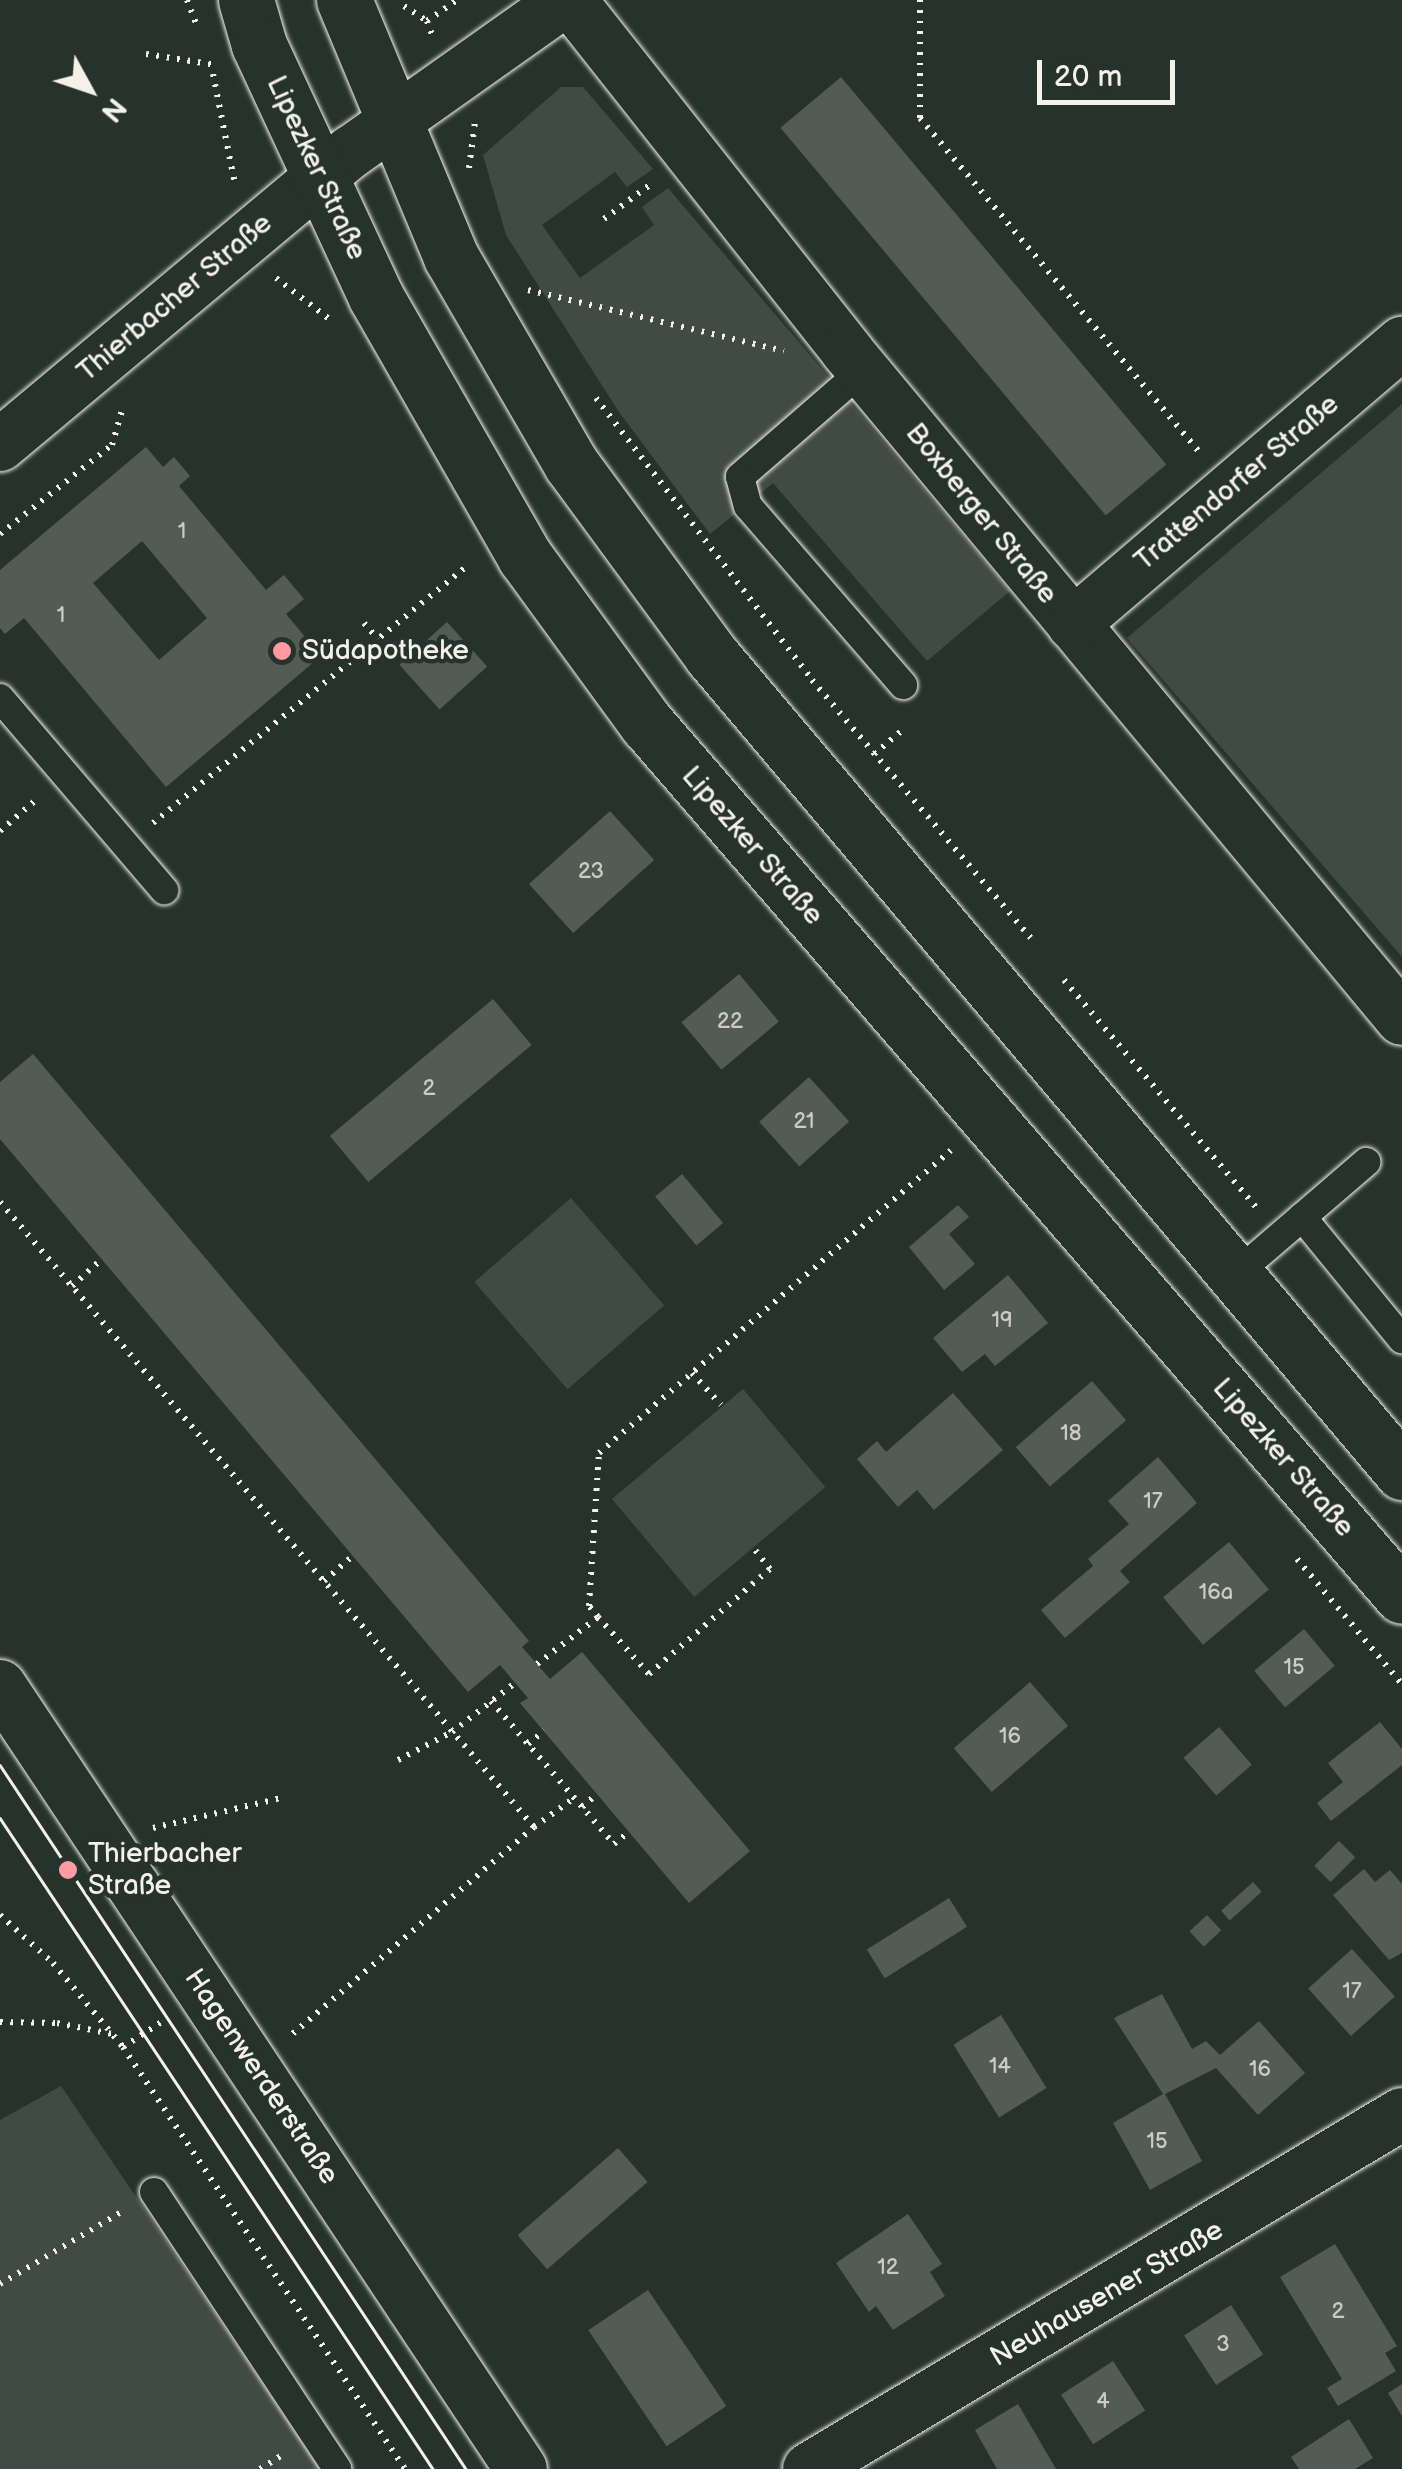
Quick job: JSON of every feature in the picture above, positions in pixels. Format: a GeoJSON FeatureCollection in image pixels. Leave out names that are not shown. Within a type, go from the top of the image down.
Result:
{"type":"FeatureCollection","features":[{"type":"Feature","properties":{"kind":"main road","name":"Lipezker Straße"},"geometry":{"type":"LineString","coordinates":[[246,0],[259,46],[451,257],[571,464],[688,624],[1402,1472]]}},
{"type":"Feature","properties":{"kind":"main road","name":"Lipezker Straße"},"geometry":{"type":"LineString","coordinates":[[344,0],[354,150],[376,298],[526,557],[647,724],[1402,1596]]}},
{"type":"Feature","properties":{"kind":"street","name":"Thierbacher Straße"},"geometry":{"type":"LineString","coordinates":[[0,444],[354,150],[449,79],[568,0]]}},
{"type":"Feature","properties":{"kind":"street","name":"Boxberger Straße"},"geometry":{"type":"LineString","coordinates":[[568,0],[862,370],[1402,1019]]}},
{"type":"Feature","properties":{"kind":"street","name":"Trattendorfer Straße"},"geometry":{"type":"LineString","coordinates":[[1072,624],[1402,343]]}},
{"type":"Feature","properties":{"kind":"street","name":"Hagenwerderstraße"},"geometry":{"type":"LineString","coordinates":[[0,1686],[521,2469]]}},
{"type":"Feature","properties":{"kind":"street","name":"Neuhausener Straße"},"geometry":{"type":"LineString","coordinates":[[809,2469],[1402,2114]]}},
{"type":"Feature","properties":{"kind":"lane"},"geometry":{"type":"LineString","coordinates":[[862,370],[740,476],[748,506],[903,685]]}},
{"type":"Feature","properties":{"kind":"lane"},"geometry":{"type":"LineString","coordinates":[[0,698],[164,890]]}},
{"type":"Feature","properties":{"kind":"lane"},"geometry":{"type":"LineString","coordinates":[[1236,1274],[1366,1162]]}},
{"type":"Feature","properties":{"kind":"lane"},"geometry":{"type":"LineString","coordinates":[[1291,1226],[1402,1339]]}},
{"type":"Feature","properties":{"kind":"lane"},"geometry":{"type":"LineString","coordinates":[[154,2192],[338,2469]]}},
{"type":"Feature","properties":{"kind":"path"},"geometry":{"type":"LineString","coordinates":[[395,0],[427,22],[449,79],[478,129],[465,184]]}},
{"type":"Feature","properties":{"kind":"path"},"geometry":{"type":"LineString","coordinates":[[427,22],[456,0]]}},
{"type":"Feature","properties":{"kind":"path"},"geometry":{"type":"LineString","coordinates":[[920,0],[920,118],[1230,489]]}},
{"type":"Feature","properties":{"kind":"path"},"geometry":{"type":"LineString","coordinates":[[146,54],[212,67]]}},
{"type":"Feature","properties":{"kind":"path"},"geometry":{"type":"LineString","coordinates":[[604,218],[690,154]]}},
{"type":"Feature","properties":{"kind":"path"},"geometry":{"type":"LineString","coordinates":[[518,276],[537,306]]}},
{"type":"Feature","properties":{"kind":"path"},"geometry":{"type":"LineString","coordinates":[[526,290],[788,352]]}},
{"type":"Feature","properties":{"kind":"path"},"geometry":{"type":"LineString","coordinates":[[590,388],[621,437],[874,754],[1030,938]]}},
{"type":"Feature","properties":{"kind":"path"},"geometry":{"type":"LineString","coordinates":[[0,534],[112,445],[126,398]]}},
{"type":"Feature","properties":{"kind":"path"},"geometry":{"type":"LineString","coordinates":[[145,830],[470,564]]}},
{"type":"Feature","properties":{"kind":"path"},"geometry":{"type":"LineString","coordinates":[[364,623],[378,639]]}},
{"type":"Feature","properties":{"kind":"path"},"geometry":{"type":"LineString","coordinates":[[874,754],[906,728]]}},
{"type":"Feature","properties":{"kind":"path"},"geometry":{"type":"LineString","coordinates":[[1064,980],[1291,1226]]}},
{"type":"Feature","properties":{"kind":"path"},"geometry":{"type":"LineString","coordinates":[[753,1548],[770,1569],[649,1674],[589,1606],[599,1453],[956,1145]]}},
{"type":"Feature","properties":{"kind":"path"},"geometry":{"type":"LineString","coordinates":[[0,1202],[534,1827]]}},
{"type":"Feature","properties":{"kind":"path"},"geometry":{"type":"LineString","coordinates":[[72,1286],[102,1260]]}},
{"type":"Feature","properties":{"kind":"path"},"geometry":{"type":"LineString","coordinates":[[692,1373],[721,1405]]}},
{"type":"Feature","properties":{"kind":"path"},"geometry":{"type":"LineString","coordinates":[[324,1581],[353,1556]]}},
{"type":"Feature","properties":{"kind":"path"},"geometry":{"type":"LineString","coordinates":[[537,1664],[598,1618]]}},
{"type":"Feature","properties":{"kind":"path"},"geometry":{"type":"LineString","coordinates":[[398,1760],[452,1732],[515,1682]]}},
{"type":"Feature","properties":{"kind":"path"},"geometry":{"type":"LineString","coordinates":[[491,1701],[614,1844],[629,1832]]}},
{"type":"Feature","properties":{"kind":"path"},"geometry":{"type":"LineString","coordinates":[[528,1744],[544,1731]]}},
{"type":"Feature","properties":{"kind":"path"},"geometry":{"type":"LineString","coordinates":[[582,1807],[597,1794]]}},
{"type":"Feature","properties":{"kind":"path"},"geometry":{"type":"LineString","coordinates":[[132,1833],[285,1797]]}},
{"type":"Feature","properties":{"kind":"path"},"geometry":{"type":"LineString","coordinates":[[274,2050],[534,1827],[574,1798]]}},
{"type":"Feature","properties":{"kind":"path"},"geometry":{"type":"LineString","coordinates":[[0,1915],[53,1963],[112,2034],[404,2469]]}},
{"type":"Feature","properties":{"kind":"path"},"geometry":{"type":"LineString","coordinates":[[0,2022],[56,2023],[112,2034]]}},
{"type":"Feature","properties":{"kind":"path"},"geometry":{"type":"LineString","coordinates":[[0,2284],[154,2192]]}},
{"type":"Feature","properties":{"kind":"shaded area"},"geometry":{"type":"Polygon","coordinates":[[[561,87],[583,87],[653,169],[627,187],[615,172],[542,225],[580,278],[654,225],[642,207],[668,188],[1010,591],[927,661],[773,483],[710,534],[619,412],[506,235],[483,155],[561,87]]]}},
{"type":"Feature","properties":{"kind":"shaded area"},"geometry":{"type":"Polygon","coordinates":[[[1402,404],[1402,957],[1127,638],[1402,404]]]}},
{"type":"Feature","properties":{"kind":"shaded area"},"geometry":{"type":"Polygon","coordinates":[[[571,1198],[664,1305],[568,1389],[474,1282],[571,1198]]]}},
{"type":"Feature","properties":{"kind":"shaded area"},"geometry":{"type":"Polygon","coordinates":[[[743,1389],[825,1487],[694,1597],[612,1499],[743,1389]]]}},
{"type":"Feature","properties":{"kind":"shaded area"},"geometry":{"type":"Polygon","coordinates":[[[61,2086],[320,2469],[0,2469],[0,2120],[61,2086]]]}},
{"type":"Feature","properties":{"kind":"building"},"geometry":{"type":"Polygon","coordinates":[[[841,77],[1166,465],[1106,515],[780,128],[841,77]]]}},
{"type":"Feature","properties":{"kind":"building"},"geometry":{"type":"Polygon","coordinates":[[[146,447],[163,467],[174,457],[190,476],[179,486],[266,590],[284,575],[304,599],[286,614],[321,656],[166,787],[24,618],[5,634],[0,628],[0,570],[146,447]],[[142,541],[93,583],[159,660],[207,618],[142,541]]]}},
{"type":"Feature","properties":{"kind":"building"},"geometry":{"type":"Polygon","coordinates":[[[447,622],[487,667],[440,709],[399,665],[447,622]]]}},
{"type":"Feature","properties":{"kind":"building"},"geometry":{"type":"Polygon","coordinates":[[[610,811],[654,860],[573,933],[529,884],[610,811]]]}},
{"type":"Feature","properties":{"kind":"building"},"geometry":{"type":"Polygon","coordinates":[[[739,974],[779,1021],[721,1070],[682,1022],[739,974]]]}},
{"type":"Feature","properties":{"kind":"building"},"geometry":{"type":"Polygon","coordinates":[[[493,999],[532,1045],[368,1182],[330,1136],[493,999]]]}},
{"type":"Feature","properties":{"kind":"building"},"geometry":{"type":"Polygon","coordinates":[[[33,1054],[529,1641],[522,1647],[550,1679],[582,1652],[750,1851],[689,1903],[520,1703],[528,1698],[500,1665],[468,1692],[0,1139],[0,1082],[33,1054]]]}},
{"type":"Feature","properties":{"kind":"building"},"geometry":{"type":"Polygon","coordinates":[[[809,1077],[849,1122],[799,1166],[759,1122],[809,1077]]]}},
{"type":"Feature","properties":{"kind":"building"},"geometry":{"type":"Polygon","coordinates":[[[682,1174],[723,1223],[696,1246],[655,1196],[682,1174]]]}},
{"type":"Feature","properties":{"kind":"building"},"geometry":{"type":"Polygon","coordinates":[[[958,1205],[969,1217],[949,1234],[975,1264],[944,1290],[909,1247],[958,1205]]]}},
{"type":"Feature","properties":{"kind":"building"},"geometry":{"type":"Polygon","coordinates":[[[1008,1275],[1048,1323],[995,1366],[985,1354],[962,1372],[933,1338],[1008,1275]]]}},
{"type":"Feature","properties":{"kind":"building"},"geometry":{"type":"Polygon","coordinates":[[[1092,1381],[1126,1420],[1050,1487],[1016,1447],[1092,1381]]]}},
{"type":"Feature","properties":{"kind":"building"},"geometry":{"type":"Polygon","coordinates":[[[953,1393],[1003,1450],[934,1510],[917,1490],[898,1507],[857,1459],[877,1441],[886,1452],[953,1393]]]}},
{"type":"Feature","properties":{"kind":"building"},"geometry":{"type":"Polygon","coordinates":[[[1158,1457],[1197,1503],[1120,1571],[1130,1582],[1065,1638],[1041,1610],[1093,1566],[1088,1559],[1129,1524],[1108,1501],[1158,1457]]]}},
{"type":"Feature","properties":{"kind":"building"},"geometry":{"type":"Polygon","coordinates":[[[1229,1542],[1269,1589],[1203,1645],[1163,1597],[1229,1542]]]}},
{"type":"Feature","properties":{"kind":"building"},"geometry":{"type":"Polygon","coordinates":[[[1304,1629],[1335,1666],[1285,1708],[1254,1671],[1304,1629]]]}},
{"type":"Feature","properties":{"kind":"building"},"geometry":{"type":"Polygon","coordinates":[[[1030,1682],[1068,1726],[992,1792],[954,1748],[1030,1682]]]}},
{"type":"Feature","properties":{"kind":"building"},"geometry":{"type":"Polygon","coordinates":[[[1380,1722],[1402,1749],[1402,1765],[1331,1821],[1317,1803],[1343,1782],[1328,1763],[1380,1722]]]}},
{"type":"Feature","properties":{"kind":"building"},"geometry":{"type":"Polygon","coordinates":[[[1219,1727],[1252,1765],[1216,1796],[1184,1758],[1219,1727]]]}},
{"type":"Feature","properties":{"kind":"building"},"geometry":{"type":"Polygon","coordinates":[[[1339,1841],[1355,1857],[1331,1882],[1314,1866],[1339,1841]]]}},
{"type":"Feature","properties":{"kind":"building"},"geometry":{"type":"Polygon","coordinates":[[[1364,1869],[1375,1882],[1390,1870],[1402,1884],[1402,1953],[1389,1960],[1333,1895],[1364,1869]]]}},
{"type":"Feature","properties":{"kind":"building"},"geometry":{"type":"Polygon","coordinates":[[[1253,1882],[1262,1892],[1230,1920],[1221,1911],[1253,1882]]]}},
{"type":"Feature","properties":{"kind":"building"},"geometry":{"type":"Polygon","coordinates":[[[949,1898],[967,1927],[885,1978],[867,1949],[949,1898]]]}},
{"type":"Feature","properties":{"kind":"building"},"geometry":{"type":"Polygon","coordinates":[[[1207,1915],[1221,1930],[1204,1947],[1189,1931],[1207,1915]]]}},
{"type":"Feature","properties":{"kind":"building"},"geometry":{"type":"Polygon","coordinates":[[[1352,1949],[1395,1997],[1351,2036],[1308,1988],[1352,1949]]]}},
{"type":"Feature","properties":{"kind":"building"},"geometry":{"type":"Polygon","coordinates":[[[1162,1994],[1192,2049],[1206,2041],[1220,2055],[1259,2021],[1305,2073],[1258,2115],[1216,2068],[1165,2094],[1202,2161],[1150,2190],[1113,2123],[1163,2094],[1114,2018],[1162,1994]]]}},
{"type":"Feature","properties":{"kind":"building"},"geometry":{"type":"Polygon","coordinates":[[[1001,2015],[1047,2088],[999,2118],[954,2045],[1001,2015]]]}},
{"type":"Feature","properties":{"kind":"building"},"geometry":{"type":"Polygon","coordinates":[[[618,2148],[648,2182],[547,2269],[518,2235],[618,2148]]]}},
{"type":"Feature","properties":{"kind":"building"},"geometry":{"type":"Polygon","coordinates":[[[908,2214],[942,2264],[930,2272],[945,2296],[893,2330],[876,2306],[869,2312],[836,2263],[908,2214]]]}},
{"type":"Feature","properties":{"kind":"building"},"geometry":{"type":"Polygon","coordinates":[[[1335,2244],[1397,2346],[1385,2353],[1396,2371],[1338,2406],[1327,2388],[1342,2379],[1280,2277],[1335,2244]]]}},
{"type":"Feature","properties":{"kind":"building"},"geometry":{"type":"Polygon","coordinates":[[[648,2290],[726,2406],[667,2446],[588,2330],[648,2290]]]}},
{"type":"Feature","properties":{"kind":"building"},"geometry":{"type":"Polygon","coordinates":[[[1231,2305],[1263,2354],[1216,2385],[1184,2335],[1231,2305]]]}},
{"type":"Feature","properties":{"kind":"building"},"geometry":{"type":"Polygon","coordinates":[[[1113,2361],[1145,2410],[1093,2444],[1061,2395],[1113,2361]]]}},
{"type":"Feature","properties":{"kind":"building"},"geometry":{"type":"Polygon","coordinates":[[[1402,2384],[1402,2416],[1388,2393],[1402,2384]]]}},
{"type":"Feature","properties":{"kind":"building"},"geometry":{"type":"Polygon","coordinates":[[[1018,2404],[1056,2469],[997,2469],[975,2430],[1018,2404]]]}},
{"type":"Feature","properties":{"kind":"building"},"geometry":{"type":"Polygon","coordinates":[[[1349,2419],[1373,2458],[1355,2469],[1299,2469],[1291,2457],[1349,2419]]]}},
{"type":"Feature","properties":{"kind":"tram line"},"geometry":{"type":"LineString","coordinates":[[0,1765],[466,2469]]}},
{"type":"Feature","properties":{"kind":"tram line"},"geometry":{"type":"LineString","coordinates":[[0,1818],[433,2469]]}},
{"type":"Feature","properties":{"kind":"place","name":"Südapotheke"},"geometry":{"type":"Point","coordinates":[282,651]}},
{"type":"Feature","properties":{"kind":"place","name":"Thierbacher Straße"},"geometry":{"type":"Point","coordinates":[68,1870]}}]}
